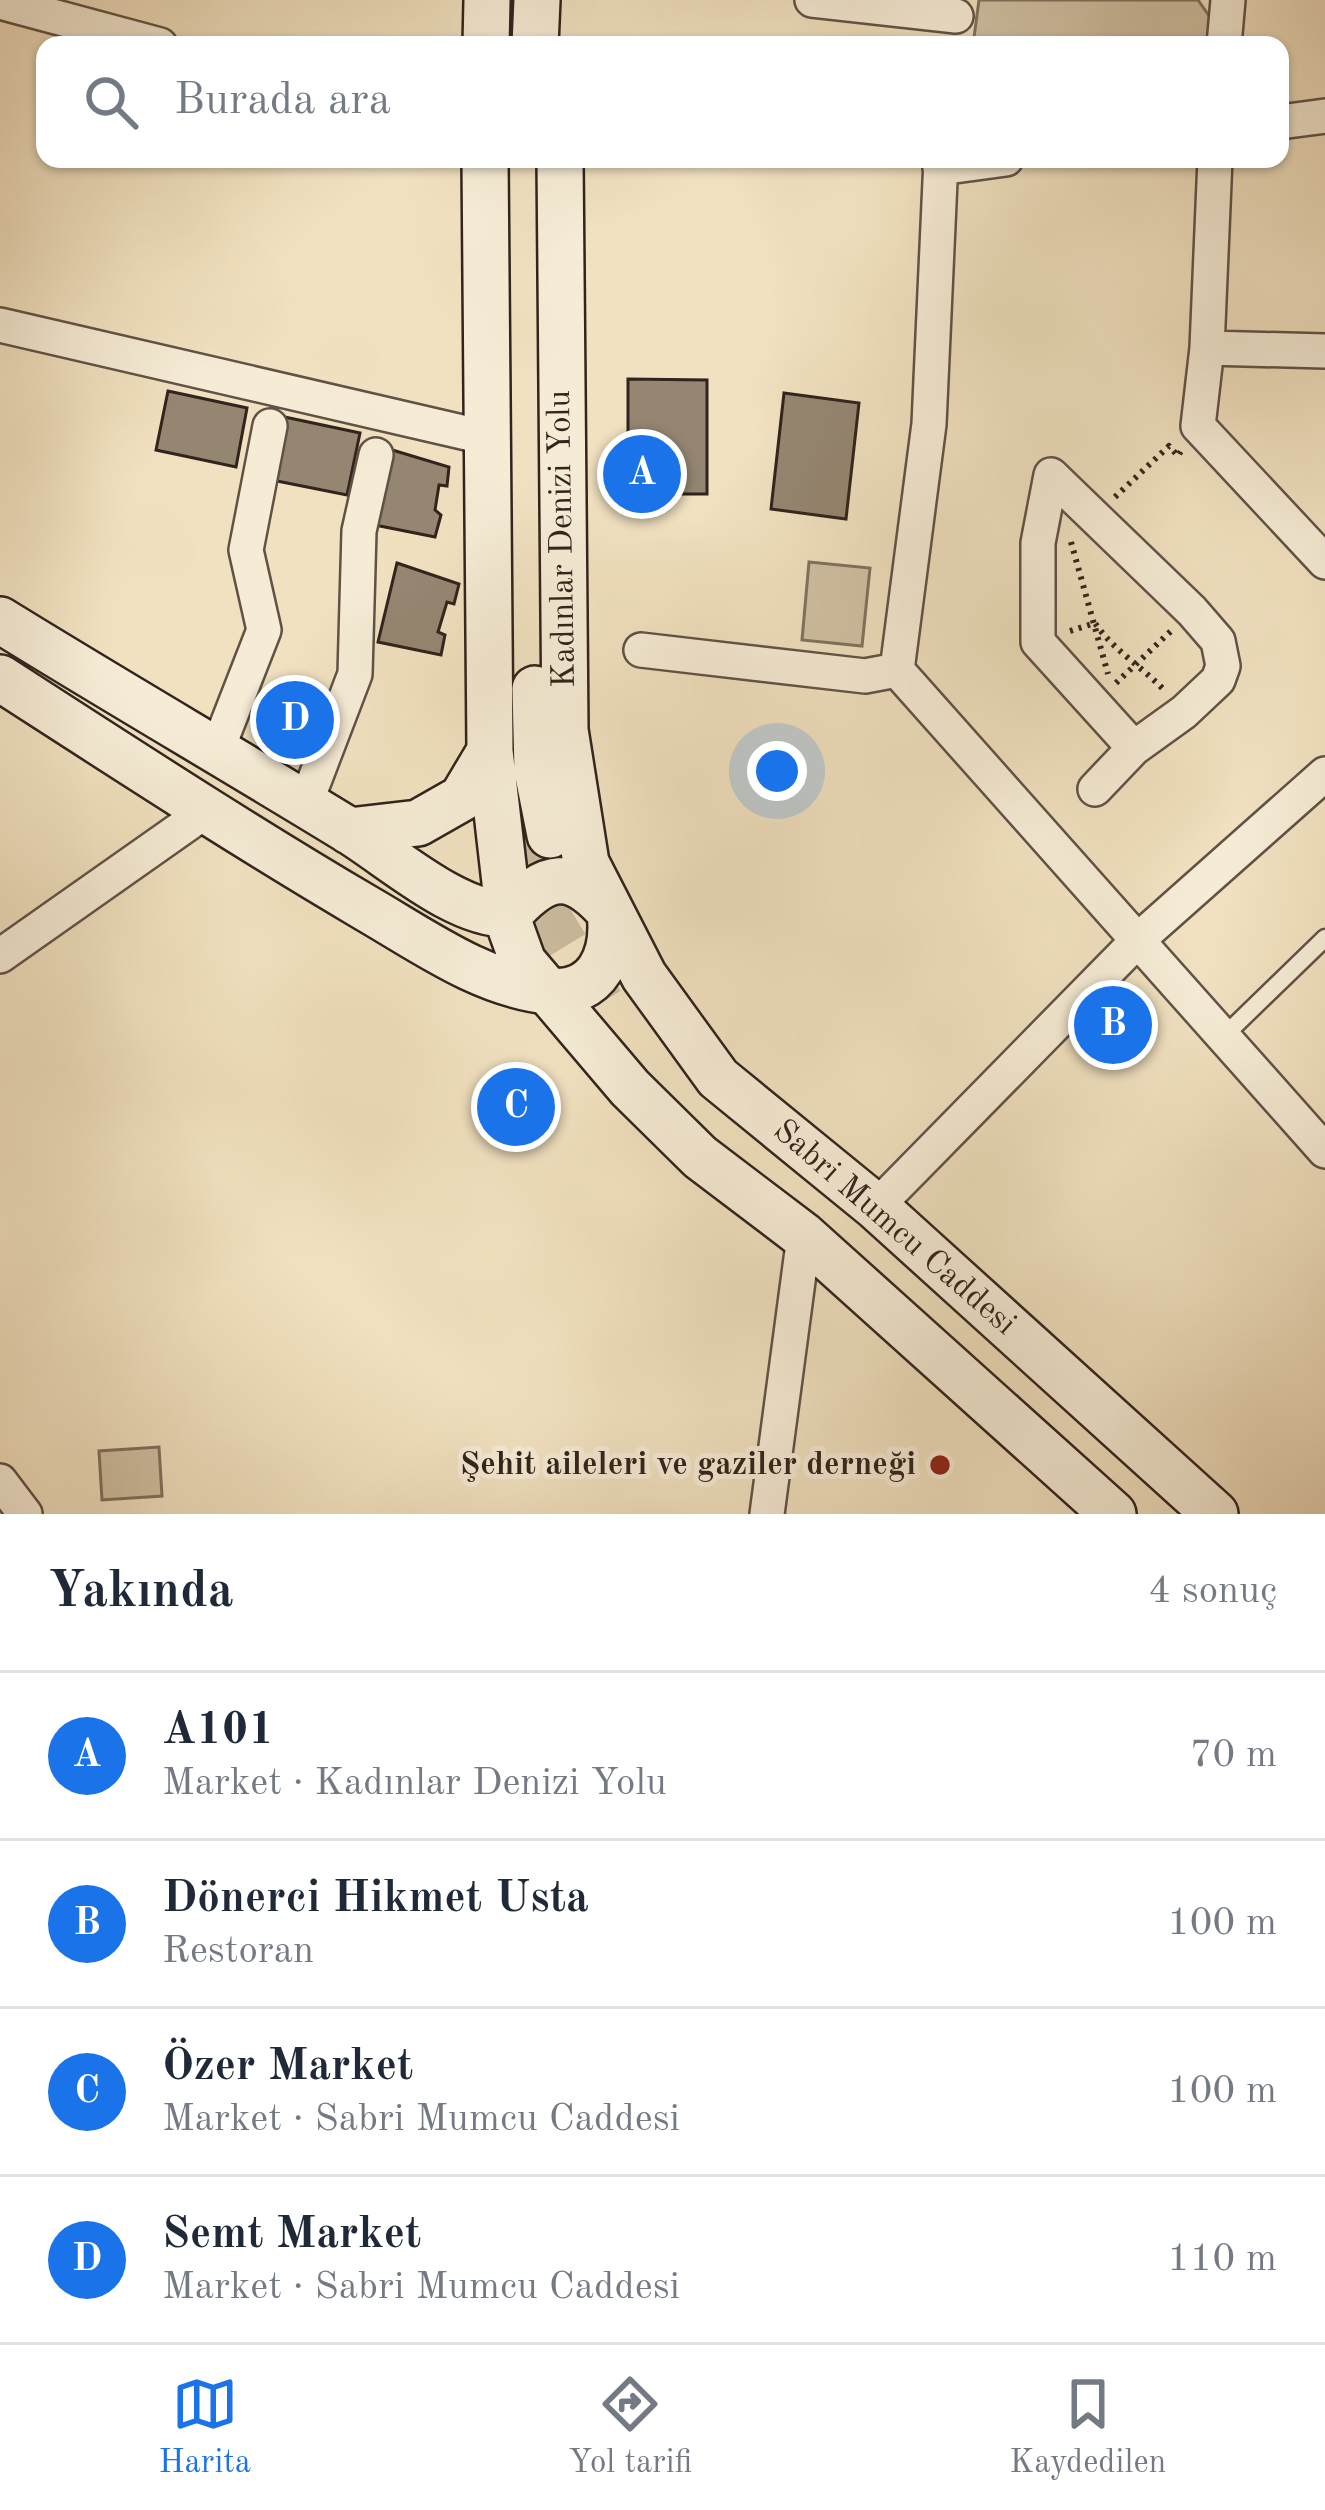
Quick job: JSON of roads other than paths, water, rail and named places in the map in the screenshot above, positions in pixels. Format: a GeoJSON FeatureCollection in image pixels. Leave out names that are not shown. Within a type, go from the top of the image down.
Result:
{"type":"FeatureCollection","features":[{"type":"Feature","properties":{"kind":"main road"},"geometry":{"type":"LineString","coordinates":[[486,36],[487,0]]}},
{"type":"Feature","properties":{"kind":"main road"},"geometry":{"type":"LineString","coordinates":[[510,0],[510,36]]}},
{"type":"Feature","properties":{"kind":"main road"},"geometry":{"type":"LineString","coordinates":[[536,36],[538,0]]}},
{"type":"Feature","properties":{"kind":"main road"},"geometry":{"type":"LineString","coordinates":[[558,0],[559,36]]}},
{"type":"Feature","properties":{"kind":"main road"},"geometry":{"type":"LineString","coordinates":[[485,168],[490,751],[509,914]]}},
{"type":"Feature","properties":{"kind":"main road"},"geometry":{"type":"LineString","coordinates":[[512,168],[516,764],[539,838],[534,714],[540,455],[536,168]]}},
{"type":"Feature","properties":{"kind":"main road","name":"Kadınlar Denizi Yolu"},"geometry":{"type":"LineString","coordinates":[[560,168],[565,730],[586,863],[610,912]]}},
{"type":"Feature","properties":{"kind":"main road"},"geometry":{"type":"LineString","coordinates":[[0,620],[483,912],[509,914],[537,887],[568,879],[591,891],[610,912],[612,947],[606,961],[578,988],[548,991],[488,977],[206,811],[0,678]]}},
{"type":"Feature","properties":{"kind":"main road"},"geometry":{"type":"LineString","coordinates":[[349,831],[418,823],[462,798],[490,751]]}},
{"type":"Feature","properties":{"kind":"main road","name":"Sabri Mumcu Caddesi"},"geometry":{"type":"LineString","coordinates":[[610,912],[644,976],[718,1078],[876,1207],[1215,1514]]}},
{"type":"Feature","properties":{"kind":"main road","name":"Sabri Mumcu Caddesi"},"geometry":{"type":"LineString","coordinates":[[509,914],[523,962],[629,1088],[700,1157],[805,1236],[1119,1508]]}},
{"type":"Feature","properties":{"kind":"main road"},"geometry":{"type":"LineString","coordinates":[[1119,1508],[881,1270],[690,1111],[619,1010],[732,1123],[842,1210],[1176,1514]]}},
{"type":"Feature","properties":{"kind":"main road"},"geometry":{"type":"LineString","coordinates":[[1083,1394],[1197,1514]]}},
{"type":"Feature","properties":{"kind":"street"},"geometry":{"type":"LineString","coordinates":[[812,0],[956,20]]}},
{"type":"Feature","properties":{"kind":"street"},"geometry":{"type":"LineString","coordinates":[[1225,36],[1228,0]]}},
{"type":"Feature","properties":{"kind":"street"},"geometry":{"type":"LineString","coordinates":[[4,2],[127,36]]}},
{"type":"Feature","properties":{"kind":"street"},"geometry":{"type":"LineString","coordinates":[[1289,121],[1325,116]]}},
{"type":"Feature","properties":{"kind":"street"},"geometry":{"type":"LineString","coordinates":[[941,168],[929,424],[897,670],[1325,1151]]}},
{"type":"Feature","properties":{"kind":"street"},"geometry":{"type":"LineString","coordinates":[[1215,168],[1207,348],[1198,426],[1325,562]]}},
{"type":"Feature","properties":{"kind":"street"},"geometry":{"type":"LineString","coordinates":[[0,325],[488,438]]}},
{"type":"Feature","properties":{"kind":"street"},"geometry":{"type":"LineString","coordinates":[[1207,348],[1325,351]]}},
{"type":"Feature","properties":{"kind":"street"},"geometry":{"type":"LineString","coordinates":[[216,753],[264,630],[246,550],[270,426]]}},
{"type":"Feature","properties":{"kind":"street"},"geometry":{"type":"LineString","coordinates":[[305,805],[355,674],[359,531],[376,455]]}},
{"type":"Feature","properties":{"kind":"street"},"geometry":{"type":"LineString","coordinates":[[1096,789],[1134,748],[1218,680],[1223,666],[1218,641],[1192,611],[1052,475],[1038,543],[1038,642],[1134,748]]}},
{"type":"Feature","properties":{"kind":"street"},"geometry":{"type":"LineString","coordinates":[[641,650],[865,676],[897,670]]}},
{"type":"Feature","properties":{"kind":"street"},"geometry":{"type":"LineString","coordinates":[[876,1207],[1139,939],[1325,774]]}},
{"type":"Feature","properties":{"kind":"street"},"geometry":{"type":"LineString","coordinates":[[4,948],[206,811]]}},
{"type":"Feature","properties":{"kind":"street"},"geometry":{"type":"LineString","coordinates":[[766,1514],[805,1236]]}},
{"type":"Feature","properties":{"kind":"street"},"geometry":{"type":"LineString","coordinates":[[0,1480],[25,1514]]}},
{"type":"Feature","properties":{"kind":"lane"},"geometry":{"type":"LineString","coordinates":[[1224,1036],[1323,943]]}},
{"type":"Feature","properties":{"kind":"tunnel"},"geometry":{"type":"LineString","coordinates":[[529,841],[551,921],[610,1017]]}},
{"type":"Feature","properties":{"kind":"place","name":"A101"},"geometry":{"type":"Point","coordinates":[642,474]}},
{"type":"Feature","properties":{"kind":"place","name":"Semt Market"},"geometry":{"type":"Point","coordinates":[295,720]}},
{"type":"Feature","properties":{"kind":"place","name":"Dönerci Hikmet Usta"},"geometry":{"type":"Point","coordinates":[1113,1025]}},
{"type":"Feature","properties":{"kind":"place","name":"Özer Market"},"geometry":{"type":"Point","coordinates":[516,1107]}},
{"type":"Feature","properties":{"kind":"place","name":"Şehit aileleri ve gaziler derneği"},"geometry":{"type":"Point","coordinates":[940,1465]}}]}
